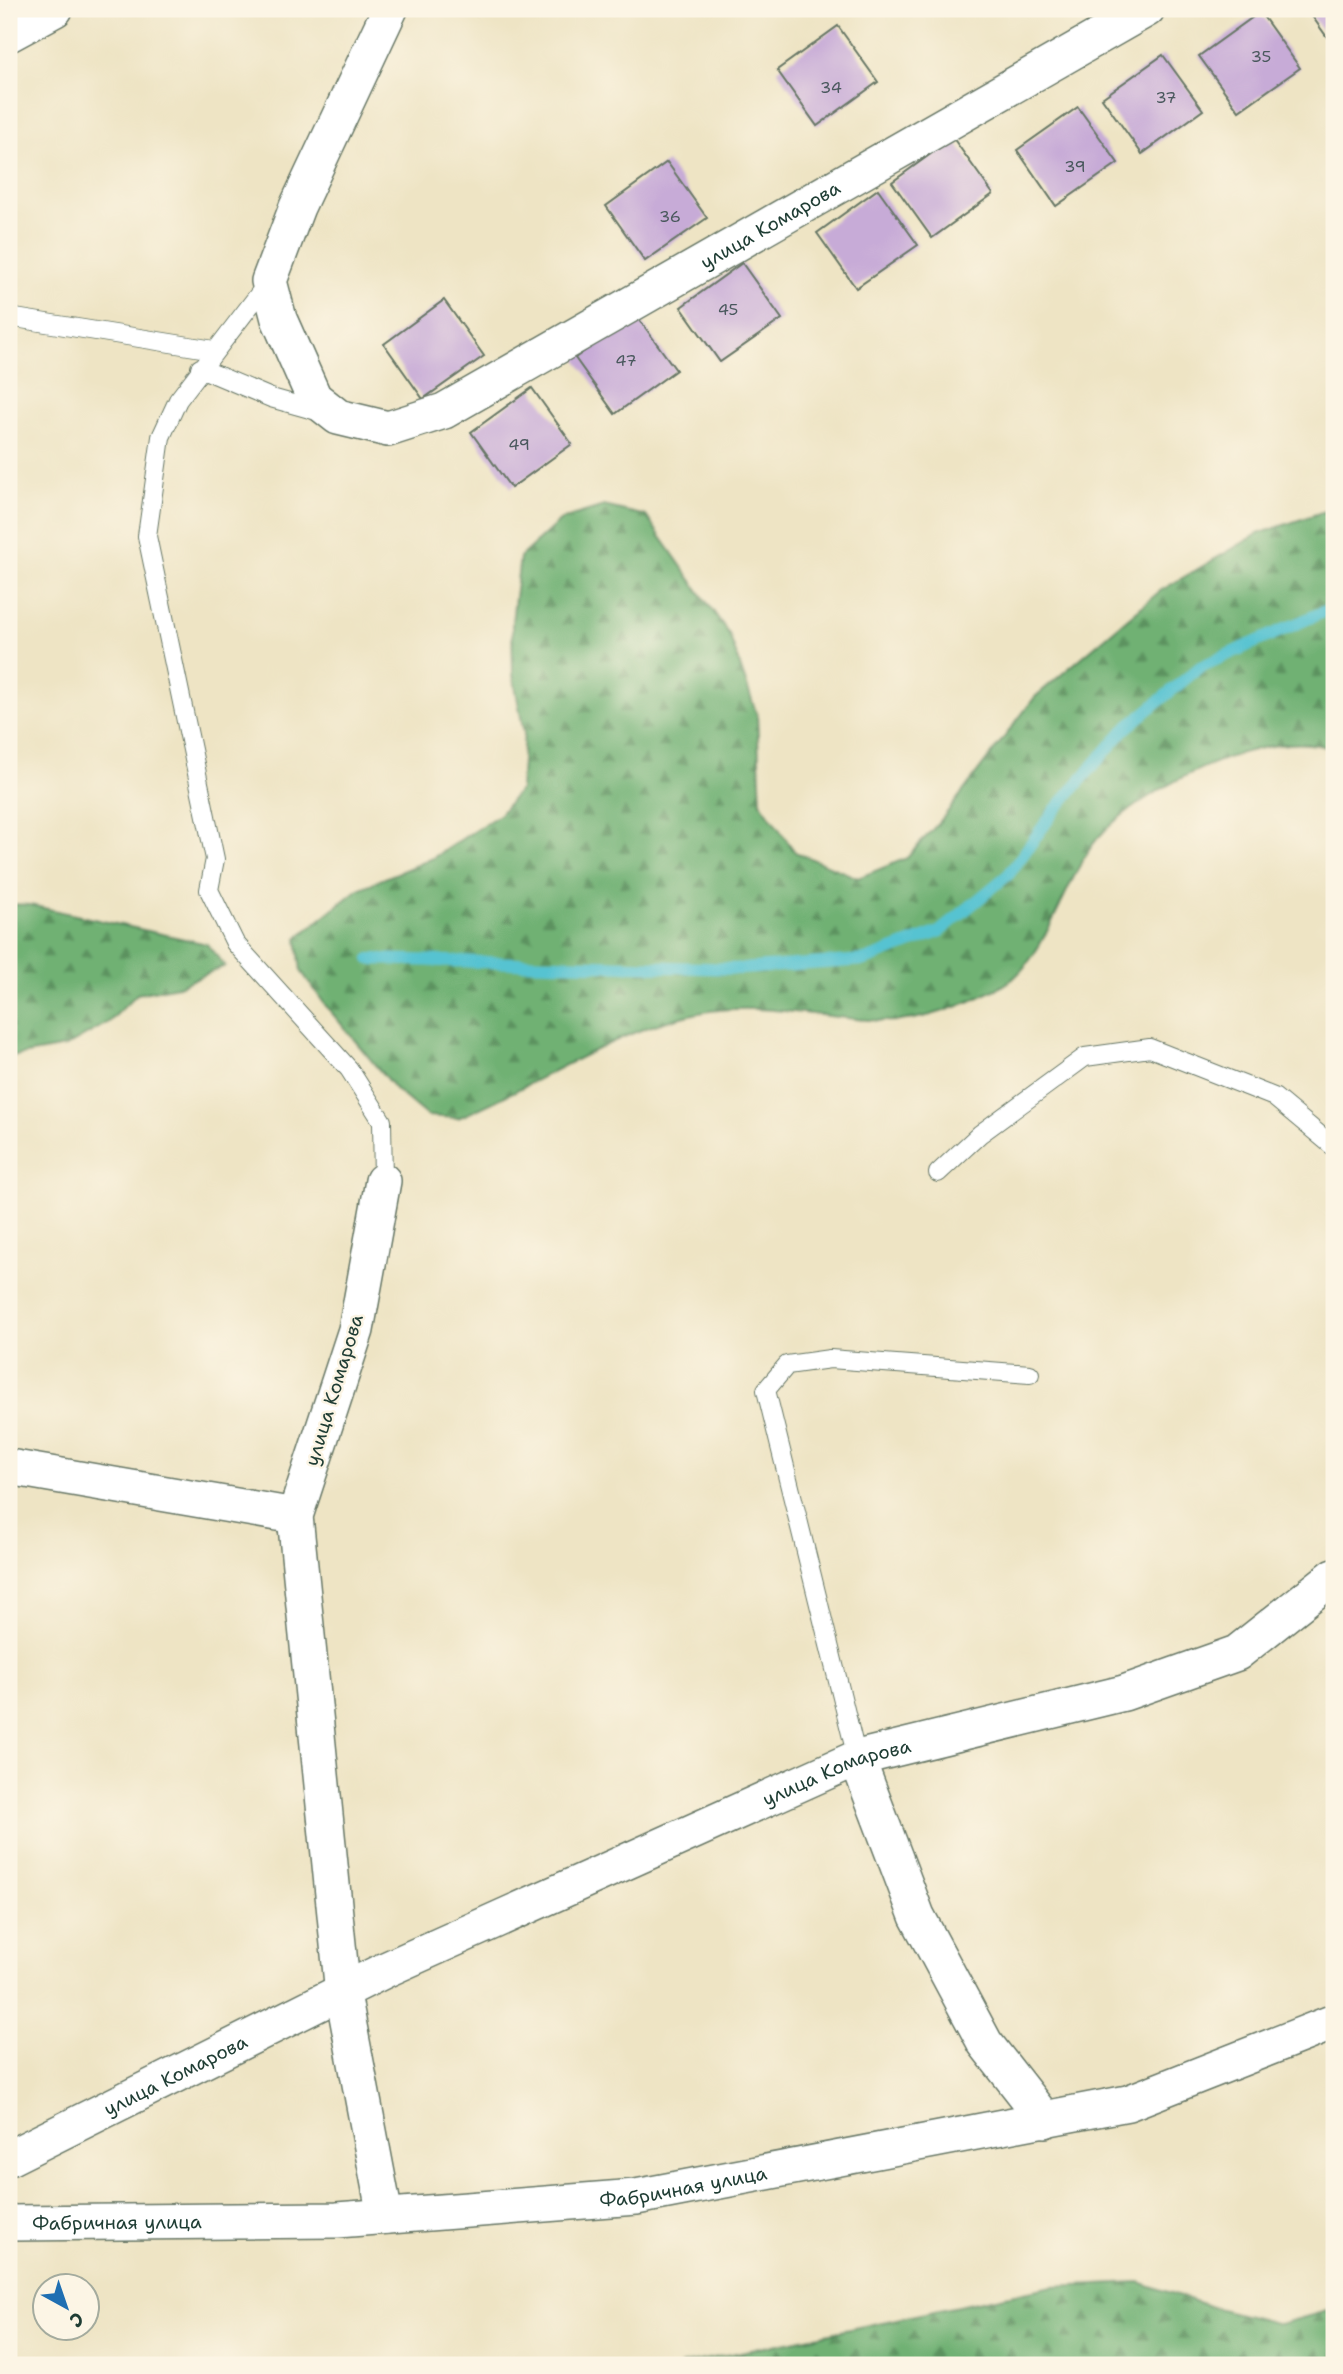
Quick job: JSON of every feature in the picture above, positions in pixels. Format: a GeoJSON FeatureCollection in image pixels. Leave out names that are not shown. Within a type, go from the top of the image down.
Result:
{"type":"FeatureCollection","features":[{"type":"Feature","properties":{"kind":"street"},"geometry":{"type":"LineString","coordinates":[[9,34],[55,9]]}},
{"type":"Feature","properties":{"kind":"street"},"geometry":{"type":"LineString","coordinates":[[338,417],[314,398],[279,319],[269,281],[297,206],[390,9]]}},
{"type":"Feature","properties":{"kind":"street","name":"улица Комарова"},"geometry":{"type":"LineString","coordinates":[[338,417],[388,429],[444,411],[1147,9]]}},
{"type":"Feature","properties":{"kind":"street","name":"улица Комарова"},"geometry":{"type":"LineString","coordinates":[[343,1994],[295,1516],[356,1330],[383,1181]]}},
{"type":"Feature","properties":{"kind":"street"},"geometry":{"type":"LineString","coordinates":[[9,1466],[295,1516]]}},
{"type":"Feature","properties":{"kind":"street","name":"улица Комарова"},"geometry":{"type":"LineString","coordinates":[[9,2158],[343,1994],[385,1970],[857,1758],[1124,1693],[1237,1653],[1334,1576]]}},
{"type":"Feature","properties":{"kind":"street"},"geometry":{"type":"LineString","coordinates":[[857,1758],[917,1916],[985,2043],[1045,2120]]}},
{"type":"Feature","properties":{"kind":"street"},"geometry":{"type":"LineString","coordinates":[[343,1994],[385,2216]]}},
{"type":"Feature","properties":{"kind":"street","name":"Фабричная улица"},"geometry":{"type":"LineString","coordinates":[[9,2223],[337,2220],[636,2197],[1128,2104],[1334,2022]]}},
{"type":"Feature","properties":{"kind":"lane"},"geometry":{"type":"LineString","coordinates":[[269,281],[178,400],[161,437],[147,536],[215,859],[209,890],[235,943],[349,1069],[382,1121],[383,1181]]}},
{"type":"Feature","properties":{"kind":"lane"},"geometry":{"type":"LineString","coordinates":[[9,317],[214,350]]}},
{"type":"Feature","properties":{"kind":"lane"},"geometry":{"type":"LineString","coordinates":[[200,368],[271,398],[338,417]]}},
{"type":"Feature","properties":{"kind":"lane"},"geometry":{"type":"LineString","coordinates":[[938,1173],[981,1134],[1085,1057],[1150,1048],[1274,1097],[1334,1147]]}},
{"type":"Feature","properties":{"kind":"lane"},"geometry":{"type":"LineString","coordinates":[[857,1758],[766,1390],[787,1365],[830,1359],[1030,1374]]}},
{"type":"Feature","properties":{"kind":"green space"},"geometry":{"type":"Polygon","coordinates":[[[604,506],[646,516],[729,634],[757,715],[761,803],[795,852],[858,878],[907,858],[942,819],[1035,697],[1160,591],[1258,534],[1334,508],[1334,750],[1307,744],[1276,745],[1242,753],[1174,782],[1143,800],[1097,839],[1075,874],[1043,938],[1018,974],[1004,985],[961,1005],[899,1021],[754,1009],[710,1011],[677,1018],[613,1042],[458,1118],[427,1116],[396,1090],[326,1006],[301,971],[297,938],[358,889],[431,859],[500,814],[520,789],[524,733],[513,675],[512,622],[520,557],[562,519],[604,506]]]}},
{"type":"Feature","properties":{"kind":"green space"},"geometry":{"type":"Polygon","coordinates":[[[9,904],[30,905],[207,944],[225,966],[178,986],[137,994],[109,1022],[65,1047],[9,1057],[9,904]]]}},
{"type":"Feature","properties":{"kind":"green space"},"geometry":{"type":"Polygon","coordinates":[[[1139,2282],[1212,2307],[1280,2324],[1334,2309],[1334,2365],[680,2365],[1052,2286],[1139,2282]]]}},
{"type":"Feature","properties":{"kind":"building"},"geometry":{"type":"Polygon","coordinates":[[[1307,9],[1334,9],[1334,47],[1307,9]]]}},
{"type":"Feature","properties":{"kind":"building"},"geometry":{"type":"Polygon","coordinates":[[[1260,12],[1300,68],[1239,111],[1199,56],[1260,12]]]}},
{"type":"Feature","properties":{"kind":"building"},"geometry":{"type":"Polygon","coordinates":[[[838,26],[878,82],[817,126],[777,70],[838,26]]]}},
{"type":"Feature","properties":{"kind":"building"},"geometry":{"type":"Polygon","coordinates":[[[1163,55],[1203,110],[1142,154],[1102,98],[1163,55]]]}},
{"type":"Feature","properties":{"kind":"building"},"geometry":{"type":"Polygon","coordinates":[[[1078,107],[1118,163],[1056,206],[1017,150],[1078,107]]]}},
{"type":"Feature","properties":{"kind":"building"},"geometry":{"type":"Polygon","coordinates":[[[953,138],[993,194],[932,238],[892,182],[953,138]]]}},
{"type":"Feature","properties":{"kind":"building"},"geometry":{"type":"Polygon","coordinates":[[[667,162],[707,218],[645,261],[606,206],[667,162]]]}},
{"type":"Feature","properties":{"kind":"building"},"geometry":{"type":"Polygon","coordinates":[[[878,189],[918,245],[856,288],[817,233],[878,189]]]}},
{"type":"Feature","properties":{"kind":"building"},"geometry":{"type":"Polygon","coordinates":[[[742,263],[782,319],[720,362],[681,307],[742,263]]]}},
{"type":"Feature","properties":{"kind":"building"},"geometry":{"type":"Polygon","coordinates":[[[444,300],[484,356],[423,399],[384,344],[444,300]]]}},
{"type":"Feature","properties":{"kind":"building"},"geometry":{"type":"Polygon","coordinates":[[[636,315],[676,370],[615,414],[575,358],[636,315]]]}},
{"type":"Feature","properties":{"kind":"building"},"geometry":{"type":"Polygon","coordinates":[[[532,388],[572,444],[511,488],[471,432],[532,388]]]}},
{"type":"Feature","properties":{"kind":"waterway"},"geometry":{"type":"LineString","coordinates":[[370,959],[741,969],[865,960],[939,932],[1009,874],[1055,810],[1124,730],[1200,667],[1334,607]]}}]}
